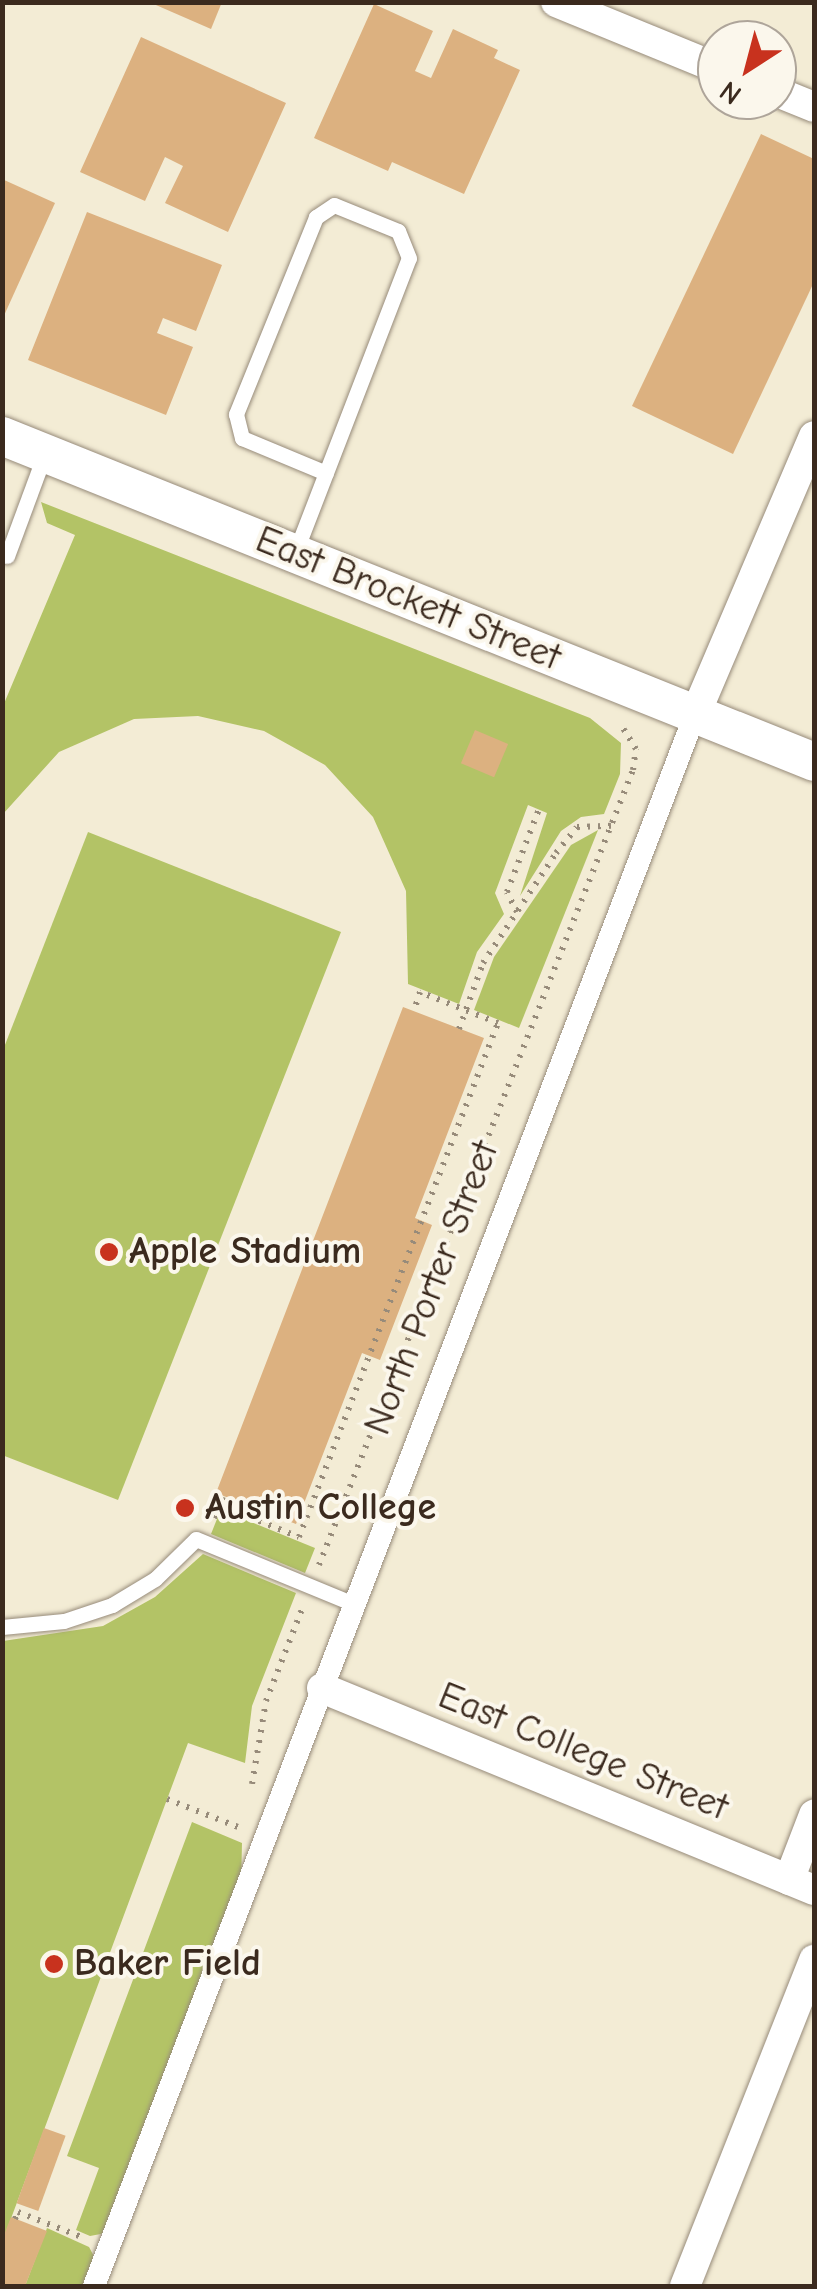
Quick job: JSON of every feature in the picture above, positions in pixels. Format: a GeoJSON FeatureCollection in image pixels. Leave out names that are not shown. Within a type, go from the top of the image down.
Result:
{"type":"FeatureCollection","features":[{"type":"Feature","properties":{"kind":"street"},"geometry":{"type":"LineString","coordinates":[[556,2],[697,60]]}},
{"type":"Feature","properties":{"kind":"street","name":"East Brockett Street"},"geometry":{"type":"LineString","coordinates":[[2,436],[814,762]]}},
{"type":"Feature","properties":{"kind":"street","name":"North Porter Street"},"geometry":{"type":"LineString","coordinates":[[94,2286],[696,714],[814,436]]}},
{"type":"Feature","properties":{"kind":"street","name":"East College Street"},"geometry":{"type":"LineString","coordinates":[[322,1688],[802,1885]]}},
{"type":"Feature","properties":{"kind":"street"},"geometry":{"type":"LineString","coordinates":[[802,1885],[814,1815]]}},
{"type":"Feature","properties":{"kind":"street"},"geometry":{"type":"LineString","coordinates":[[685,2286],[814,1960]]}},
{"type":"Feature","properties":{"kind":"lane"},"geometry":{"type":"LineString","coordinates":[[295,554],[410,258],[398,231],[334,205],[316,217],[236,414],[242,438],[326,473]]}},
{"type":"Feature","properties":{"kind":"lane"},"geometry":{"type":"LineString","coordinates":[[7,556],[45,453]]}},
{"type":"Feature","properties":{"kind":"lane"},"geometry":{"type":"LineString","coordinates":[[2,1627],[52,1624],[112,1605],[155,1579],[196,1539],[354,1604]]}},
{"type":"Feature","properties":{"kind":"path"},"geometry":{"type":"LineString","coordinates":[[250,1793],[266,1701],[611,826],[636,749],[633,738],[610,718]]}},
{"type":"Feature","properties":{"kind":"path"},"geometry":{"type":"LineString","coordinates":[[518,912],[507,892],[539,809]]}},
{"type":"Feature","properties":{"kind":"path"},"geometry":{"type":"LineString","coordinates":[[458,1028],[483,963],[577,827],[611,826]]}},
{"type":"Feature","properties":{"kind":"path"},"geometry":{"type":"LineString","coordinates":[[220,1505],[299,1536],[498,1023],[420,992],[414,1010]]}},
{"type":"Feature","properties":{"kind":"path"},"geometry":{"type":"LineString","coordinates":[[167,1800],[244,1830],[247,1811]]}},
{"type":"Feature","properties":{"kind":"path"},"geometry":{"type":"LineString","coordinates":[[16,2219],[18,2212],[109,2248]]}},
{"type":"Feature","properties":{"kind":"green space"},"geometry":{"type":"Polygon","coordinates":[[[41,502],[590,718],[621,743],[620,774],[604,814],[581,817],[561,831],[520,896],[547,813],[528,805],[495,893],[504,914],[477,952],[459,1004],[408,984],[406,891],[373,817],[325,765],[264,731],[198,716],[134,719],[59,752],[3,814],[3,706],[75,535],[47,523],[41,502]]]}},
{"type":"Feature","properties":{"kind":"green space"},"geometry":{"type":"Polygon","coordinates":[[[598,830],[519,1028],[474,1010],[494,957],[571,845],[598,830]]]}},
{"type":"Feature","properties":{"kind":"green space","name":"Apple Stadium"},"geometry":{"type":"Polygon","coordinates":[[[88,832],[341,932],[118,1500],[2,1455],[3,1050],[88,832]]]}},
{"type":"Feature","properties":{"kind":"green space"},"geometry":{"type":"Polygon","coordinates":[[[229,1513],[315,1548],[305,1573],[211,1534],[219,1514],[229,1513]]]}},
{"type":"Feature","properties":{"kind":"green space","name":"Baker Field"},"geometry":{"type":"Polygon","coordinates":[[[203,1554],[296,1593],[252,1706],[245,1763],[188,1743],[3,2240],[3,1641],[103,1626],[155,1597],[203,1554]]]}},
{"type":"Feature","properties":{"kind":"green space"},"geometry":{"type":"Polygon","coordinates":[[[192,1822],[242,1843],[241,1885],[106,2233],[90,2236],[76,2230],[99,2168],[67,2156],[192,1822]]]}},
{"type":"Feature","properties":{"kind":"green space"},"geometry":{"type":"Polygon","coordinates":[[[47,2228],[89,2247],[96,2260],[85,2286],[25,2286],[47,2228]]]}},
{"type":"Feature","properties":{"kind":"building"},"geometry":{"type":"Polygon","coordinates":[[[149,2],[222,2],[211,29],[149,2]]]}},
{"type":"Feature","properties":{"kind":"building"},"geometry":{"type":"Polygon","coordinates":[[[374,4],[433,31],[415,71],[431,78],[453,29],[498,50],[494,58],[520,70],[464,194],[392,162],[388,171],[314,138],[374,4]]]}},
{"type":"Feature","properties":{"kind":"building"},"geometry":{"type":"Polygon","coordinates":[[[141,37],[286,103],[228,232],[165,203],[183,166],[165,157],[145,201],[80,172],[141,37]]]}},
{"type":"Feature","properties":{"kind":"building"},"geometry":{"type":"Polygon","coordinates":[[[761,134],[814,159],[814,282],[733,454],[632,406],[761,134]]]}},
{"type":"Feature","properties":{"kind":"building"},"geometry":{"type":"Polygon","coordinates":[[[2,179],[55,203],[2,320],[2,179]]]}},
{"type":"Feature","properties":{"kind":"building"},"geometry":{"type":"Polygon","coordinates":[[[87,212],[222,265],[196,331],[163,318],[157,333],[193,347],[166,415],[28,360],[87,212]]]}},
{"type":"Feature","properties":{"kind":"building"},"geometry":{"type":"Polygon","coordinates":[[[475,730],[508,744],[494,777],[461,763],[475,730]]]}},
{"type":"Feature","properties":{"kind":"building"},"geometry":{"type":"Polygon","coordinates":[[[403,1007],[484,1038],[415,1218],[432,1225],[380,1360],[362,1353],[296,1524],[216,1493],[403,1007]]]}},
{"type":"Feature","properties":{"kind":"building"},"geometry":{"type":"Polygon","coordinates":[[[44,2128],[66,2136],[38,2211],[17,2203],[44,2128]]]}},
{"type":"Feature","properties":{"kind":"building"},"geometry":{"type":"Polygon","coordinates":[[[11,2217],[47,2231],[25,2286],[2,2286],[2,2240],[11,2217]]]}},
{"type":"Feature","properties":{"kind":"place","name":"Apple Stadium"},"geometry":{"type":"Point","coordinates":[109,1252]}},
{"type":"Feature","properties":{"kind":"place","name":"Austin College"},"geometry":{"type":"Point","coordinates":[185,1508]}},
{"type":"Feature","properties":{"kind":"place","name":"Baker Field"},"geometry":{"type":"Point","coordinates":[54,1964]}}]}
